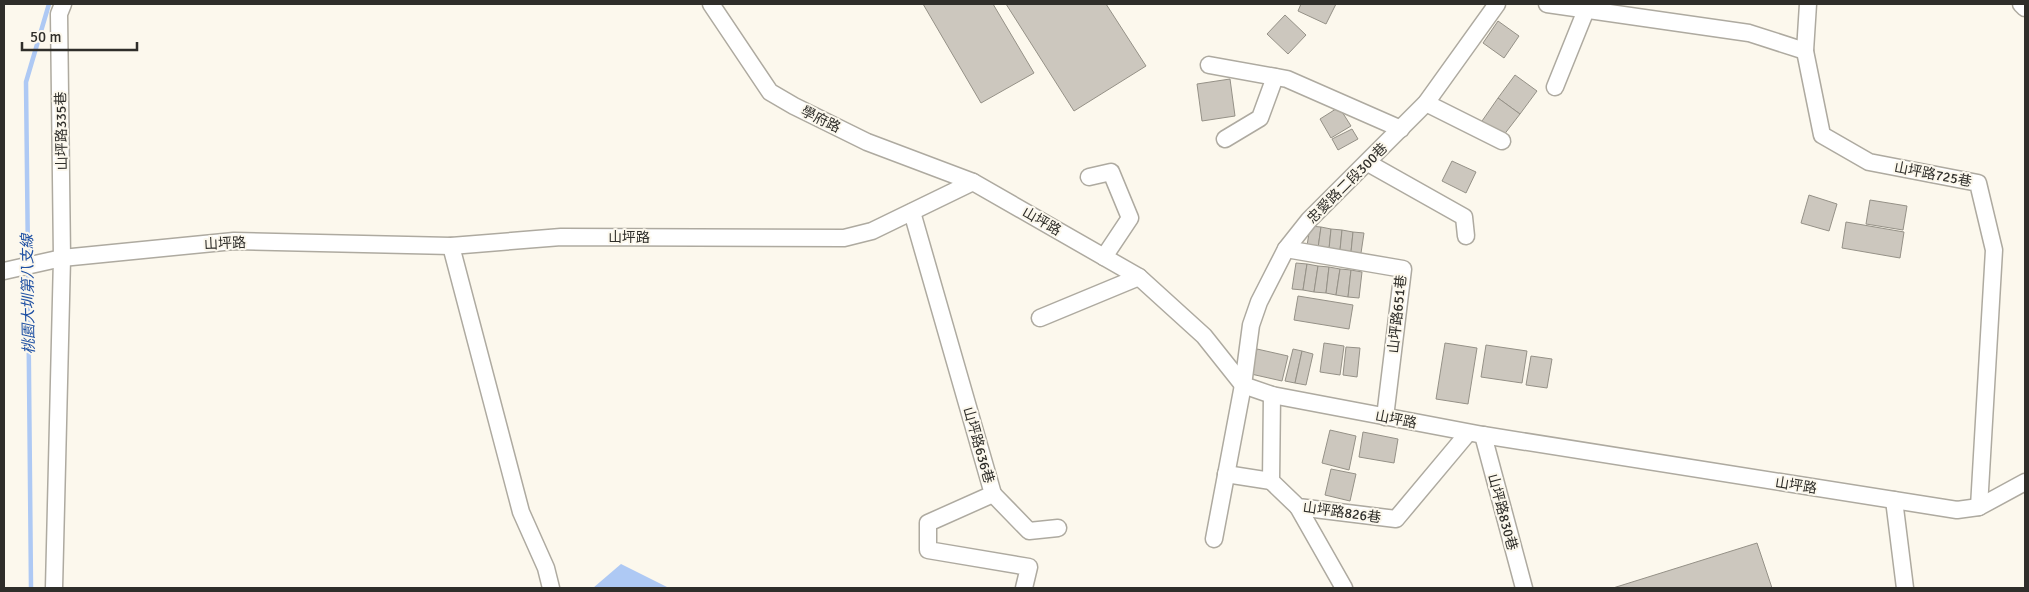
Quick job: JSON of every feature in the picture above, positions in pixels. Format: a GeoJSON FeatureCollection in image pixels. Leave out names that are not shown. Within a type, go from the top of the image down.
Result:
{"type":"FeatureCollection","features":[{"type":"Feature","properties":{"kind":"street","name":"山坪路335巷"},"geometry":{"type":"LineString","coordinates":[[54,588],[62,258],[59,14],[63,4]]}},
{"type":"Feature","properties":{"kind":"street","name":"學府路"},"geometry":{"type":"LineString","coordinates":[[711,4],[770,92],[867,142],[973,182]]}},
{"type":"Feature","properties":{"kind":"street","name":"忠愛路二段300巷"},"geometry":{"type":"LineString","coordinates":[[1214,539],[1243,385],[1251,325],[1258,302],[1286,249],[1309,220],[1426,103],[1497,4]]}},
{"type":"Feature","properties":{"kind":"street"},"geometry":{"type":"LineString","coordinates":[[1547,4],[1749,33],[1806,51]]}},
{"type":"Feature","properties":{"kind":"street","name":"山坪路725巷"},"geometry":{"type":"LineString","coordinates":[[1808,4],[1806,51],[1822,134],[1869,162],[1978,183],[1994,250],[1979,507]]}},
{"type":"Feature","properties":{"kind":"street"},"geometry":{"type":"LineString","coordinates":[[2021,4],[2025,8]]}},
{"type":"Feature","properties":{"kind":"street"},"geometry":{"type":"LineString","coordinates":[[1555,87],[1586,10]]}},
{"type":"Feature","properties":{"kind":"street"},"geometry":{"type":"LineString","coordinates":[[1210,65],[1287,79],[1401,129]]}},
{"type":"Feature","properties":{"kind":"street"},"geometry":{"type":"LineString","coordinates":[[1225,139],[1260,118],[1275,77]]}},
{"type":"Feature","properties":{"kind":"street"},"geometry":{"type":"LineString","coordinates":[[1426,103],[1502,141]]}},
{"type":"Feature","properties":{"kind":"street"},"geometry":{"type":"LineString","coordinates":[[1368,162],[1464,217],[1466,236]]}},
{"type":"Feature","properties":{"kind":"street"},"geometry":{"type":"LineString","coordinates":[[1089,177],[1111,172],[1130,218],[1104,257]]}},
{"type":"Feature","properties":{"kind":"street","name":"山坪路"},"geometry":{"type":"LineString","coordinates":[[4,272],[62,258],[234,240],[451,246],[561,237],[844,238],[872,232],[973,182],[1139,277],[1204,336],[1243,385],[1272,395],[1475,434],[1957,510],[1979,507],[2025,482]]}},
{"type":"Feature","properties":{"kind":"street","name":"山坪路636巷"},"geometry":{"type":"LineString","coordinates":[[912,212],[993,494],[928,523],[928,550],[1029,567],[1024,588]]}},
{"type":"Feature","properties":{"kind":"street"},"geometry":{"type":"LineString","coordinates":[[451,246],[521,512],[546,568],[551,588]]}},
{"type":"Feature","properties":{"kind":"street","name":"山坪路651巷"},"geometry":{"type":"LineString","coordinates":[[1286,249],[1402,269],[1385,417]]}},
{"type":"Feature","properties":{"kind":"street"},"geometry":{"type":"LineString","coordinates":[[1040,318],[1139,277]]}},
{"type":"Feature","properties":{"kind":"street"},"geometry":{"type":"LineString","coordinates":[[1226,474],[1271,481],[1272,395]]}},
{"type":"Feature","properties":{"kind":"street","name":"山坪路826巷"},"geometry":{"type":"LineString","coordinates":[[1271,481],[1298,506],[1396,519],[1475,434]]}},
{"type":"Feature","properties":{"kind":"street","name":"山坪路830巷"},"geometry":{"type":"LineString","coordinates":[[1475,434],[1524,588]]}},
{"type":"Feature","properties":{"kind":"street"},"geometry":{"type":"LineString","coordinates":[[993,494],[1029,531],[1058,528]]}},
{"type":"Feature","properties":{"kind":"street"},"geometry":{"type":"LineString","coordinates":[[1894,500],[1905,588]]}},
{"type":"Feature","properties":{"kind":"street"},"geometry":{"type":"LineString","coordinates":[[1298,506],[1344,588]]}},
{"type":"Feature","properties":{"kind":"water"},"geometry":{"type":"Polygon","coordinates":[[[621,564],[669,588],[593,588],[621,564]]]}},
{"type":"Feature","properties":{"kind":"building"},"geometry":{"type":"Polygon","coordinates":[[[923,4],[993,4],[1034,73],[981,103],[923,4]]]}},
{"type":"Feature","properties":{"kind":"building"},"geometry":{"type":"Polygon","coordinates":[[[1006,4],[1106,4],[1146,66],[1074,111],[1006,4]]]}},
{"type":"Feature","properties":{"kind":"building"},"geometry":{"type":"Polygon","coordinates":[[[1301,4],[1336,4],[1326,24],[1298,11],[1301,4]]]}},
{"type":"Feature","properties":{"kind":"building"},"geometry":{"type":"Polygon","coordinates":[[[1285,15],[1306,35],[1288,54],[1267,34],[1285,15]]]}},
{"type":"Feature","properties":{"kind":"building"},"geometry":{"type":"Polygon","coordinates":[[[1498,21],[1519,36],[1504,58],[1483,43],[1498,21]]]}},
{"type":"Feature","properties":{"kind":"building"},"geometry":{"type":"Polygon","coordinates":[[[1515,75],[1537,91],[1520,114],[1498,98],[1515,75]]]}},
{"type":"Feature","properties":{"kind":"building"},"geometry":{"type":"Polygon","coordinates":[[[1230,79],[1235,116],[1202,121],[1197,84],[1230,79]]]}},
{"type":"Feature","properties":{"kind":"building"},"geometry":{"type":"Polygon","coordinates":[[[1498,98],[1520,114],[1503,136],[1482,121],[1498,98]]]}},
{"type":"Feature","properties":{"kind":"building"},"geometry":{"type":"Polygon","coordinates":[[[1339,107],[1351,126],[1331,138],[1320,119],[1339,107]]]}},
{"type":"Feature","properties":{"kind":"building"},"geometry":{"type":"Polygon","coordinates":[[[1352,129],[1358,139],[1338,150],[1332,139],[1352,129]]]}},
{"type":"Feature","properties":{"kind":"building"},"geometry":{"type":"Polygon","coordinates":[[[1452,161],[1476,172],[1466,193],[1442,181],[1452,161]]]}},
{"type":"Feature","properties":{"kind":"building"},"geometry":{"type":"Polygon","coordinates":[[[1809,195],[1837,204],[1829,231],[1801,223],[1809,195]]]}},
{"type":"Feature","properties":{"kind":"building"},"geometry":{"type":"Polygon","coordinates":[[[1870,200],[1907,206],[1903,230],[1866,224],[1870,200]]]}},
{"type":"Feature","properties":{"kind":"building"},"geometry":{"type":"Polygon","coordinates":[[[1846,222],[1904,232],[1900,258],[1842,248],[1846,222]]]}},
{"type":"Feature","properties":{"kind":"building"},"geometry":{"type":"Polygon","coordinates":[[[1310,226],[1321,227],[1318,248],[1307,246],[1310,226]]]}},
{"type":"Feature","properties":{"kind":"building"},"geometry":{"type":"Polygon","coordinates":[[[1321,227],[1331,229],[1329,249],[1318,248],[1321,227]]]}},
{"type":"Feature","properties":{"kind":"building"},"geometry":{"type":"Polygon","coordinates":[[[1331,229],[1342,230],[1340,250],[1329,249],[1331,229]]]}},
{"type":"Feature","properties":{"kind":"building"},"geometry":{"type":"Polygon","coordinates":[[[1342,230],[1353,232],[1351,252],[1340,250],[1342,230]]]}},
{"type":"Feature","properties":{"kind":"building"},"geometry":{"type":"Polygon","coordinates":[[[1353,232],[1364,233],[1361,253],[1351,252],[1353,232]]]}},
{"type":"Feature","properties":{"kind":"building"},"geometry":{"type":"Polygon","coordinates":[[[1296,263],[1307,264],[1303,290],[1292,289],[1296,263]]]}},
{"type":"Feature","properties":{"kind":"building"},"geometry":{"type":"Polygon","coordinates":[[[1307,264],[1318,266],[1314,292],[1303,290],[1307,264]]]}},
{"type":"Feature","properties":{"kind":"building"},"geometry":{"type":"Polygon","coordinates":[[[1318,266],[1329,267],[1326,293],[1314,292],[1318,266]]]}},
{"type":"Feature","properties":{"kind":"building"},"geometry":{"type":"Polygon","coordinates":[[[1329,267],[1340,269],[1336,295],[1326,293],[1329,267]]]}},
{"type":"Feature","properties":{"kind":"building"},"geometry":{"type":"Polygon","coordinates":[[[1340,269],[1351,270],[1348,297],[1336,295],[1340,269]]]}},
{"type":"Feature","properties":{"kind":"building"},"geometry":{"type":"Polygon","coordinates":[[[1351,270],[1362,272],[1359,298],[1348,297],[1351,270]]]}},
{"type":"Feature","properties":{"kind":"building"},"geometry":{"type":"Polygon","coordinates":[[[1298,296],[1353,305],[1349,329],[1294,320],[1298,296]]]}},
{"type":"Feature","properties":{"kind":"building"},"geometry":{"type":"Polygon","coordinates":[[[1324,343],[1344,346],[1340,375],[1320,372],[1324,343]]]}},
{"type":"Feature","properties":{"kind":"building"},"geometry":{"type":"Polygon","coordinates":[[[1445,343],[1477,348],[1468,404],[1436,399],[1445,343]]]}},
{"type":"Feature","properties":{"kind":"building"},"geometry":{"type":"Polygon","coordinates":[[[1486,345],[1527,351],[1522,383],[1481,377],[1486,345]]]}},
{"type":"Feature","properties":{"kind":"building"},"geometry":{"type":"Polygon","coordinates":[[[1346,347],[1360,348],[1357,377],[1343,375],[1346,347]]]}},
{"type":"Feature","properties":{"kind":"building"},"geometry":{"type":"Polygon","coordinates":[[[1257,349],[1288,356],[1282,381],[1251,374],[1257,349]]]}},
{"type":"Feature","properties":{"kind":"building"},"geometry":{"type":"Polygon","coordinates":[[[1293,349],[1302,351],[1295,383],[1285,381],[1293,349]]]}},
{"type":"Feature","properties":{"kind":"building"},"geometry":{"type":"Polygon","coordinates":[[[1302,351],[1313,354],[1306,385],[1295,383],[1302,351]]]}},
{"type":"Feature","properties":{"kind":"building"},"geometry":{"type":"Polygon","coordinates":[[[1531,356],[1552,359],[1547,388],[1526,385],[1531,356]]]}},
{"type":"Feature","properties":{"kind":"building"},"geometry":{"type":"Polygon","coordinates":[[[1330,430],[1356,436],[1349,470],[1322,463],[1330,430]]]}},
{"type":"Feature","properties":{"kind":"building"},"geometry":{"type":"Polygon","coordinates":[[[1363,432],[1398,439],[1394,463],[1359,457],[1363,432]]]}},
{"type":"Feature","properties":{"kind":"building"},"geometry":{"type":"Polygon","coordinates":[[[1331,469],[1356,474],[1350,501],[1325,495],[1331,469]]]}},
{"type":"Feature","properties":{"kind":"building"},"geometry":{"type":"Polygon","coordinates":[[[1757,543],[1772,588],[1613,588],[1757,543]]]}},
{"type":"Feature","properties":{"kind":"waterway","name":"桃園大圳第八支線"},"geometry":{"type":"LineString","coordinates":[[28,261],[26,82],[49,4]]}},
{"type":"Feature","properties":{"kind":"waterway","name":"桃園大圳第八支線"},"geometry":{"type":"LineString","coordinates":[[28,269],[31,588]]}}]}
